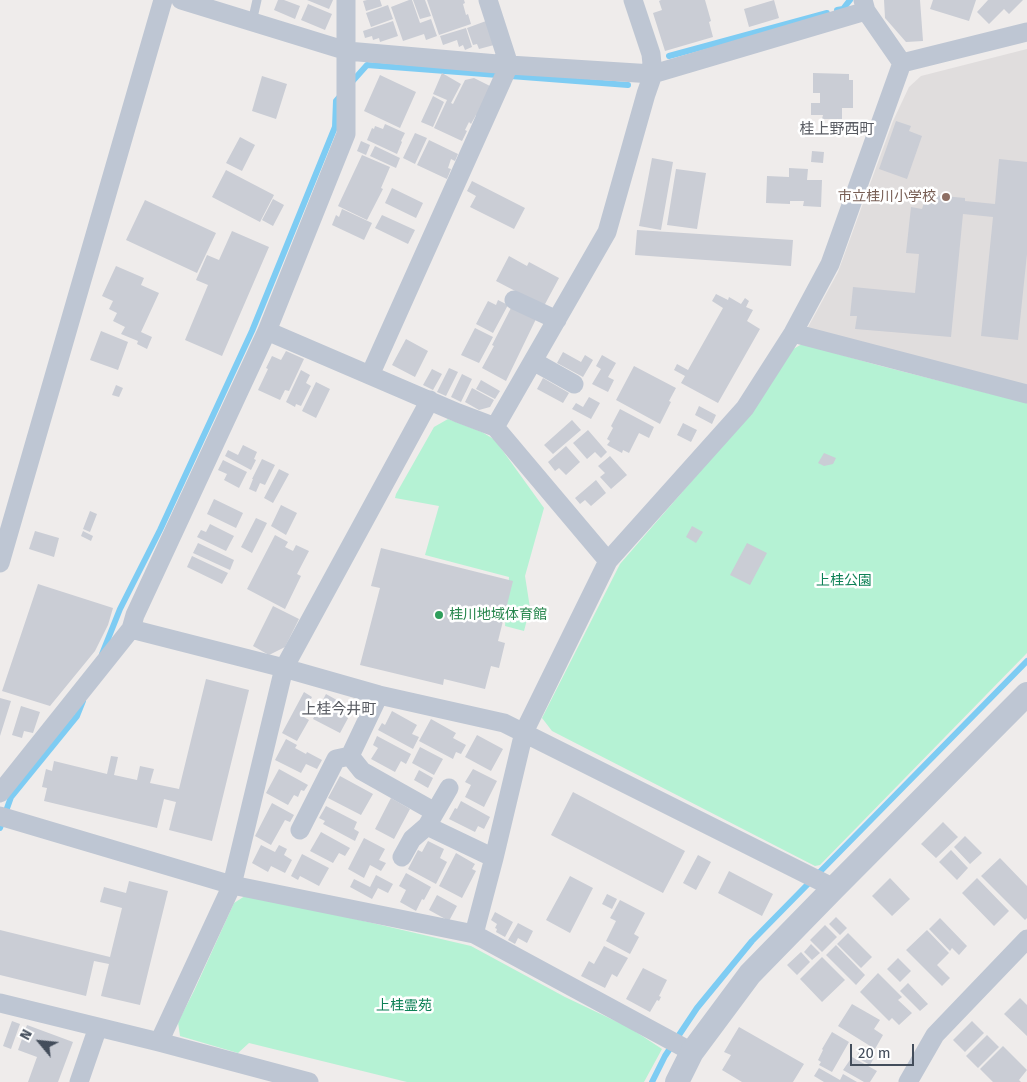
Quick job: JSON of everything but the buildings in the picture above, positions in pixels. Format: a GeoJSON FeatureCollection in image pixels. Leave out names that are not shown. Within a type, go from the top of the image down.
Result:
{"type":"FeatureCollection","features":[{"type":"Feature","properties":{"kind":"street"},"geometry":{"type":"LineString","coordinates":[[0,563],[162,0]]}},
{"type":"Feature","properties":{"kind":"street"},"geometry":{"type":"LineString","coordinates":[[181,0],[347,51],[509,65],[653,74],[865,6],[902,63]]}},
{"type":"Feature","properties":{"kind":"street"},"geometry":{"type":"LineString","coordinates":[[0,793],[131,629],[135,615],[267,331],[346,134],[346,0]]}},
{"type":"Feature","properties":{"kind":"street"},"geometry":{"type":"LineString","coordinates":[[370,375],[509,65],[488,0]]}},
{"type":"Feature","properties":{"kind":"street"},"geometry":{"type":"LineString","coordinates":[[495,427],[607,232],[653,74],[651,54],[633,0]]}},
{"type":"Feature","properties":{"kind":"street"},"geometry":{"type":"LineString","coordinates":[[902,63],[1027,32]]}},
{"type":"Feature","properties":{"kind":"street"},"geometry":{"type":"LineString","coordinates":[[474,934],[524,732],[608,561],[744,408],[793,333],[830,264],[902,63]]}},
{"type":"Feature","properties":{"kind":"street"},"geometry":{"type":"LineString","coordinates":[[514,300],[557,320]]}},
{"type":"Feature","properties":{"kind":"street"},"geometry":{"type":"LineString","coordinates":[[267,331],[495,427],[608,561]]}},
{"type":"Feature","properties":{"kind":"street"},"geometry":{"type":"LineString","coordinates":[[793,333],[1027,394]]}},
{"type":"Feature","properties":{"kind":"street"},"geometry":{"type":"LineString","coordinates":[[533,362],[574,384]]}},
{"type":"Feature","properties":{"kind":"street"},"geometry":{"type":"LineString","coordinates":[[159,1042],[232,884],[284,668],[430,400]]}},
{"type":"Feature","properties":{"kind":"street"},"geometry":{"type":"LineString","coordinates":[[131,629],[284,668],[379,695],[504,723],[829,885]]}},
{"type":"Feature","properties":{"kind":"street"},"geometry":{"type":"LineString","coordinates":[[677,1082],[681,1047],[750,974],[829,885],[1027,694]]}},
{"type":"Feature","properties":{"kind":"street"},"geometry":{"type":"LineString","coordinates":[[350,756],[379,695]]}},
{"type":"Feature","properties":{"kind":"street"},"geometry":{"type":"LineString","coordinates":[[350,756],[362,771],[431,819],[494,858]]}},
{"type":"Feature","properties":{"kind":"street"},"geometry":{"type":"LineString","coordinates":[[300,830],[336,759],[350,756]]}},
{"type":"Feature","properties":{"kind":"street"},"geometry":{"type":"LineString","coordinates":[[402,857],[412,839],[431,819],[450,788]]}},
{"type":"Feature","properties":{"kind":"street"},"geometry":{"type":"LineString","coordinates":[[0,816],[232,884],[474,934],[681,1047]]}},
{"type":"Feature","properties":{"kind":"street"},"geometry":{"type":"LineString","coordinates":[[908,1082],[935,1035],[1027,939]]}},
{"type":"Feature","properties":{"kind":"street"},"geometry":{"type":"LineString","coordinates":[[0,1003],[159,1042],[309,1082]]}},
{"type":"Feature","properties":{"kind":"street"},"geometry":{"type":"LineString","coordinates":[[79,1082],[98,1027]]}},
{"type":"Feature","properties":{"kind":"lane"},"geometry":{"type":"LineString","coordinates":[[252,22],[257,0]]}},
{"type":"Feature","properties":{"kind":"shaded area","name":"市立桂川小学校"},"geometry":{"type":"Polygon","coordinates":[[[1027,49],[1027,389],[807,329],[838,272],[893,121],[909,87],[921,76],[1027,49]]]}},
{"type":"Feature","properties":{"kind":"green space","name":"上桂公園"},"geometry":{"type":"Polygon","coordinates":[[[802,344],[1027,403],[1027,653],[820,865],[815,866],[552,731],[542,718],[620,564],[754,409],[788,352],[802,344]]]}},
{"type":"Feature","properties":{"kind":"green space"},"geometry":{"type":"Polygon","coordinates":[[[448,419],[482,432],[495,440],[544,508],[525,576],[530,608],[524,631],[505,626],[509,577],[425,555],[439,506],[395,498],[434,427],[448,419]]]}},
{"type":"Feature","properties":{"kind":"green space","name":"上桂霊苑"},"geometry":{"type":"Polygon","coordinates":[[[248,894],[471,946],[565,997],[630,1028],[662,1049],[644,1082],[407,1082],[249,1043],[238,1053],[180,1036],[178,1022],[234,903],[248,894]]]}},
{"type":"Feature","properties":{"kind":"waterway"},"geometry":{"type":"LineString","coordinates":[[837,10],[843,9],[850,0]]}},
{"type":"Feature","properties":{"kind":"waterway"},"geometry":{"type":"LineString","coordinates":[[669,56],[827,13]]}},
{"type":"Feature","properties":{"kind":"waterway"},"geometry":{"type":"LineString","coordinates":[[350,84],[367,65],[628,85]]}},
{"type":"Feature","properties":{"kind":"waterway"},"geometry":{"type":"LineString","coordinates":[[102,654],[120,609],[160,530],[252,331],[335,127],[336,101],[342,94]]}},
{"type":"Feature","properties":{"kind":"waterway"},"geometry":{"type":"LineString","coordinates":[[652,1082],[665,1056],[697,1008],[752,941],[1027,661]]}},
{"type":"Feature","properties":{"kind":"waterway"},"geometry":{"type":"LineString","coordinates":[[0,828],[11,797],[77,716],[83,701]]}},
{"type":"Feature","properties":{"kind":"place","name":"市立桂川小学校"},"geometry":{"type":"Point","coordinates":[946,197]}},
{"type":"Feature","properties":{"kind":"place","name":"桂川地域体育館"},"geometry":{"type":"Point","coordinates":[439,615]}},
{"type":"Feature","properties":{"kind":"district","name":"桂上野西町"},"geometry":{"type":"Point","coordinates":[837,130]}},
{"type":"Feature","properties":{"kind":"district","name":"上桂今井町"},"geometry":{"type":"Point","coordinates":[339,710]}}]}
